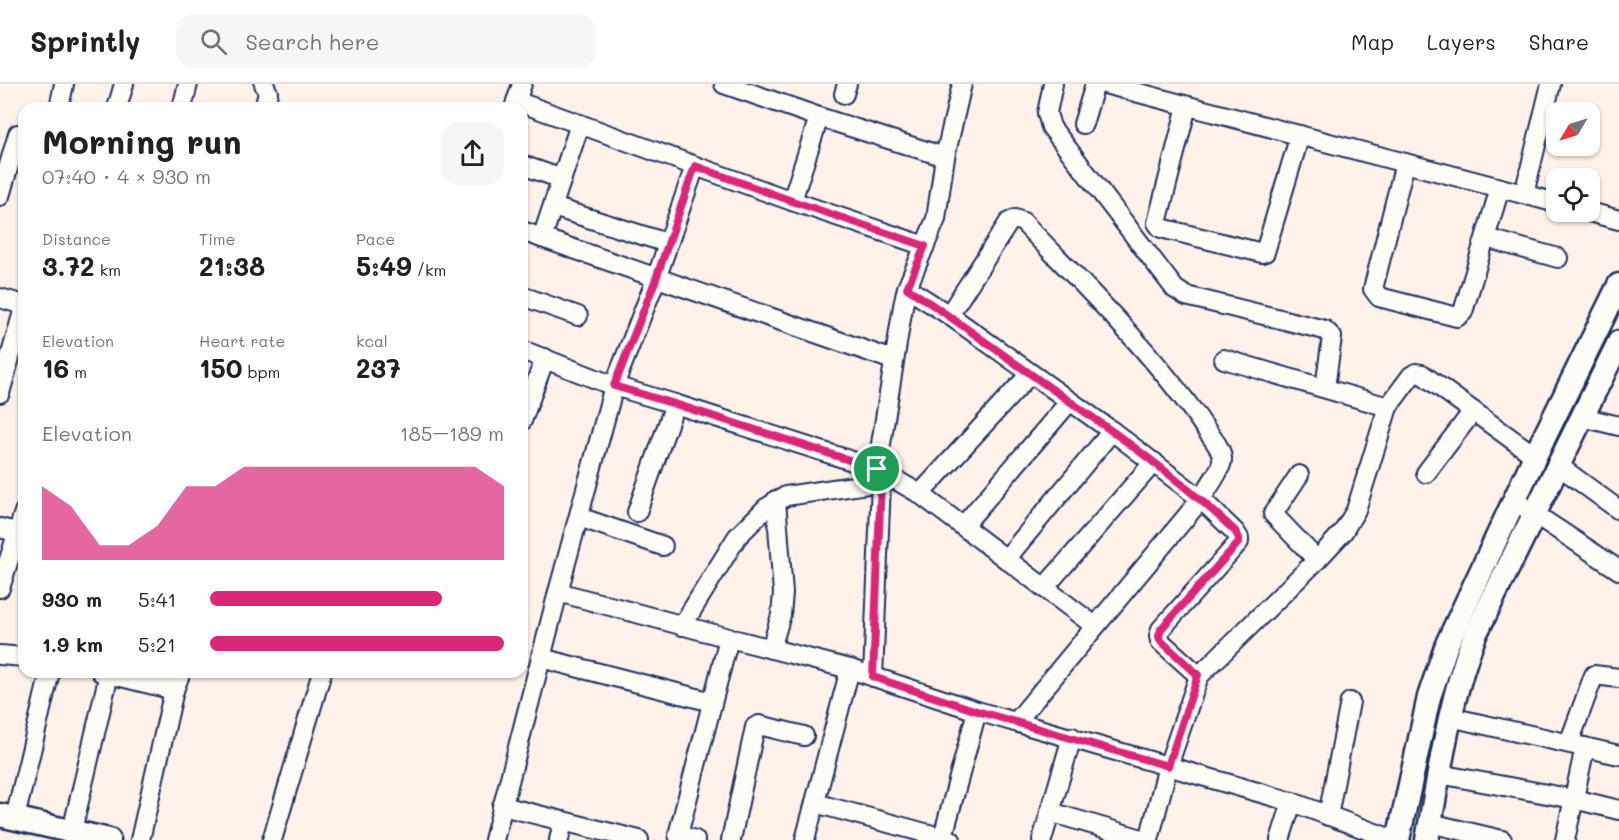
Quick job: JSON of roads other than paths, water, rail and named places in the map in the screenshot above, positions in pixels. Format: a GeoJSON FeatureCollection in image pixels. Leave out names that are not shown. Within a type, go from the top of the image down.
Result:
{"type":"FeatureCollection","features":[{"type":"Feature","properties":{"kind":"street"},"geometry":{"type":"LineString","coordinates":[[60,102],[64,84]]}},
{"type":"Feature","properties":{"kind":"street"},"geometry":{"type":"LineString","coordinates":[[119,102],[124,84]]}},
{"type":"Feature","properties":{"kind":"street"},"geometry":{"type":"LineString","coordinates":[[184,102],[188,84]]}},
{"type":"Feature","properties":{"kind":"street"},"geometry":{"type":"LineString","coordinates":[[264,84],[268,93],[266,102]]}},
{"type":"Feature","properties":{"kind":"street"},"geometry":{"type":"LineString","coordinates":[[724,84],[945,157]]}},
{"type":"Feature","properties":{"kind":"street"},"geometry":{"type":"LineString","coordinates":[[873,677],[879,475],[893,360],[907,288],[936,219],[945,157],[962,84]]}},
{"type":"Feature","properties":{"kind":"street"},"geometry":{"type":"LineString","coordinates":[[1053,84],[1047,113],[1051,127],[1175,290],[1186,296],[1326,330],[1332,337],[1324,388]]}},
{"type":"Feature","properties":{"kind":"street"},"geometry":{"type":"LineString","coordinates":[[1083,124],[1095,84]]}},
{"type":"Feature","properties":{"kind":"street"},"geometry":{"type":"LineString","coordinates":[[1105,84],[1546,200]]}},
{"type":"Feature","properties":{"kind":"street"},"geometry":{"type":"LineString","coordinates":[[1524,194],[1551,84]]}},
{"type":"Feature","properties":{"kind":"street"},"geometry":{"type":"LineString","coordinates":[[528,103],[695,166],[925,246]]}},
{"type":"Feature","properties":{"kind":"street"},"geometry":{"type":"LineString","coordinates":[[1186,106],[1157,223],[1161,228],[1265,252],[1300,135]]}},
{"type":"Feature","properties":{"kind":"street"},"geometry":{"type":"LineString","coordinates":[[792,201],[819,117]]}},
{"type":"Feature","properties":{"kind":"street"},"geometry":{"type":"LineString","coordinates":[[542,238],[580,124]]}},
{"type":"Feature","properties":{"kind":"street"},"geometry":{"type":"LineString","coordinates":[[0,129],[18,134]]}},
{"type":"Feature","properties":{"kind":"street"},"geometry":{"type":"LineString","coordinates":[[0,196],[18,144]]}},
{"type":"Feature","properties":{"kind":"street"},"geometry":{"type":"LineString","coordinates":[[1405,163],[1373,289],[1379,297],[1457,317],[1461,315],[1500,188]]}},
{"type":"Feature","properties":{"kind":"street"},"geometry":{"type":"LineString","coordinates":[[494,840],[614,386],[656,279],[695,166]]}},
{"type":"Feature","properties":{"kind":"street"},"geometry":{"type":"LineString","coordinates":[[528,167],[562,179]]}},
{"type":"Feature","properties":{"kind":"street"},"geometry":{"type":"LineString","coordinates":[[553,207],[667,243]]}},
{"type":"Feature","properties":{"kind":"street"},"geometry":{"type":"LineString","coordinates":[[1600,215],[1619,220]]}},
{"type":"Feature","properties":{"kind":"street"},"geometry":{"type":"LineString","coordinates":[[949,315],[1009,222],[1016,219],[1023,222],[1119,322],[1182,394],[1221,452],[1223,462],[1201,499],[1016,722]]}},
{"type":"Feature","properties":{"kind":"street"},"geometry":{"type":"LineString","coordinates":[[528,233],[893,360]]}},
{"type":"Feature","properties":{"kind":"street"},"geometry":{"type":"LineString","coordinates":[[1486,237],[1558,258]]}},
{"type":"Feature","properties":{"kind":"street"},"geometry":{"type":"LineString","coordinates":[[558,592],[850,669],[977,711],[1292,802],[1396,840],[1424,716],[1436,672],[1447,644],[1535,456],[1619,285]]}},
{"type":"Feature","properties":{"kind":"street"},"geometry":{"type":"LineString","coordinates":[[907,288],[949,315],[1154,462],[1201,499],[1235,531],[1239,542],[1161,629],[1159,636],[1160,640],[1198,675]]}},
{"type":"Feature","properties":{"kind":"street"},"geometry":{"type":"LineString","coordinates":[[0,298],[18,304]]}},
{"type":"Feature","properties":{"kind":"street"},"geometry":{"type":"LineString","coordinates":[[528,298],[578,316]]}},
{"type":"Feature","properties":{"kind":"street"},"geometry":{"type":"LineString","coordinates":[[0,393],[18,328]]}},
{"type":"Feature","properties":{"kind":"street"},"geometry":{"type":"LineString","coordinates":[[1502,840],[1429,831],[1450,717],[1464,662],[1475,635],[1536,515],[1619,342]]}},
{"type":"Feature","properties":{"kind":"street"},"geometry":{"type":"LineString","coordinates":[[528,352],[614,386],[675,404],[879,475],[920,494],[1095,626]]}},
{"type":"Feature","properties":{"kind":"street"},"geometry":{"type":"LineString","coordinates":[[528,404],[544,358]]}},
{"type":"Feature","properties":{"kind":"street"},"geometry":{"type":"LineString","coordinates":[[1224,359],[1388,407]]}},
{"type":"Feature","properties":{"kind":"street"},"geometry":{"type":"LineString","coordinates":[[1050,812],[1147,840],[1198,675],[1343,532],[1356,510],[1388,407],[1411,376],[1416,373],[1422,374],[1535,456]]}},
{"type":"Feature","properties":{"kind":"street"},"geometry":{"type":"LineString","coordinates":[[920,494],[1030,374]]}},
{"type":"Feature","properties":{"kind":"street"},"geometry":{"type":"LineString","coordinates":[[963,526],[1070,401]]}},
{"type":"Feature","properties":{"kind":"street"},"geometry":{"type":"LineString","coordinates":[[637,512],[675,404]]}},
{"type":"Feature","properties":{"kind":"street"},"geometry":{"type":"LineString","coordinates":[[1426,473],[1473,411]]}},
{"type":"Feature","properties":{"kind":"street"},"geometry":{"type":"LineString","coordinates":[[1582,417],[1619,426]]}},
{"type":"Feature","properties":{"kind":"street"},"geometry":{"type":"LineString","coordinates":[[1006,559],[1112,431]]}},
{"type":"Feature","properties":{"kind":"street"},"geometry":{"type":"LineString","coordinates":[[1044,588],[1154,462]]}},
{"type":"Feature","properties":{"kind":"street"},"geometry":{"type":"LineString","coordinates":[[1559,466],[1619,510]]}},
{"type":"Feature","properties":{"kind":"street"},"geometry":{"type":"LineString","coordinates":[[682,626],[737,537],[776,500],[879,475]]}},
{"type":"Feature","properties":{"kind":"street"},"geometry":{"type":"LineString","coordinates":[[1299,475],[1273,514],[1317,560]]}},
{"type":"Feature","properties":{"kind":"street"},"geometry":{"type":"LineString","coordinates":[[771,649],[781,615],[783,593],[776,500]]}},
{"type":"Feature","properties":{"kind":"street"},"geometry":{"type":"LineString","coordinates":[[1515,501],[1619,570]]}},
{"type":"Feature","properties":{"kind":"street"},"geometry":{"type":"LineString","coordinates":[[579,518],[663,546]]}},
{"type":"Feature","properties":{"kind":"street"},"geometry":{"type":"LineString","coordinates":[[0,588],[14,531]]}},
{"type":"Feature","properties":{"kind":"street"},"geometry":{"type":"LineString","coordinates":[[683,838],[712,702],[729,638]]}},
{"type":"Feature","properties":{"kind":"street"},"geometry":{"type":"LineString","coordinates":[[0,655],[18,656]]}},
{"type":"Feature","properties":{"kind":"street"},"geometry":{"type":"LineString","coordinates":[[541,658],[712,702]]}},
{"type":"Feature","properties":{"kind":"street"},"geometry":{"type":"LineString","coordinates":[[805,840],[850,669]]}},
{"type":"Feature","properties":{"kind":"street"},"geometry":{"type":"LineString","coordinates":[[1565,840],[1574,799],[1577,745],[1594,675],[1619,678]]}},
{"type":"Feature","properties":{"kind":"street"},"geometry":{"type":"LineString","coordinates":[[48,678],[8,817],[109,840]]}},
{"type":"Feature","properties":{"kind":"street"},"geometry":{"type":"LineString","coordinates":[[72,831],[104,678]]}},
{"type":"Feature","properties":{"kind":"street"},"geometry":{"type":"LineString","coordinates":[[125,678],[174,690]]}},
{"type":"Feature","properties":{"kind":"street"},"geometry":{"type":"LineString","coordinates":[[140,840],[178,678]]}},
{"type":"Feature","properties":{"kind":"street"},"geometry":{"type":"LineString","coordinates":[[272,840],[320,678]]}},
{"type":"Feature","properties":{"kind":"street"},"geometry":{"type":"LineString","coordinates":[[1328,816],[1350,702]]}},
{"type":"Feature","properties":{"kind":"street"},"geometry":{"type":"LineString","coordinates":[[815,803],[945,839],[977,711]]}},
{"type":"Feature","properties":{"kind":"street"},"geometry":{"type":"LineString","coordinates":[[1450,717],[1619,755]]}},
{"type":"Feature","properties":{"kind":"street"},"geometry":{"type":"LineString","coordinates":[[731,840],[755,727],[759,725],[804,736]]}},
{"type":"Feature","properties":{"kind":"street"},"geometry":{"type":"LineString","coordinates":[[1042,840],[1072,737]]}},
{"type":"Feature","properties":{"kind":"street"},"geometry":{"type":"LineString","coordinates":[[1439,774],[1574,799],[1619,810]]}},
{"type":"Feature","properties":{"kind":"street"},"geometry":{"type":"LineString","coordinates":[[1280,840],[1292,802]]}},
{"type":"Feature","properties":{"kind":"street"},"geometry":{"type":"LineString","coordinates":[[502,806],[617,837],[639,840]]}},
{"type":"Feature","properties":{"kind":"street"},"geometry":{"type":"LineString","coordinates":[[559,840],[563,821]]}}]}
